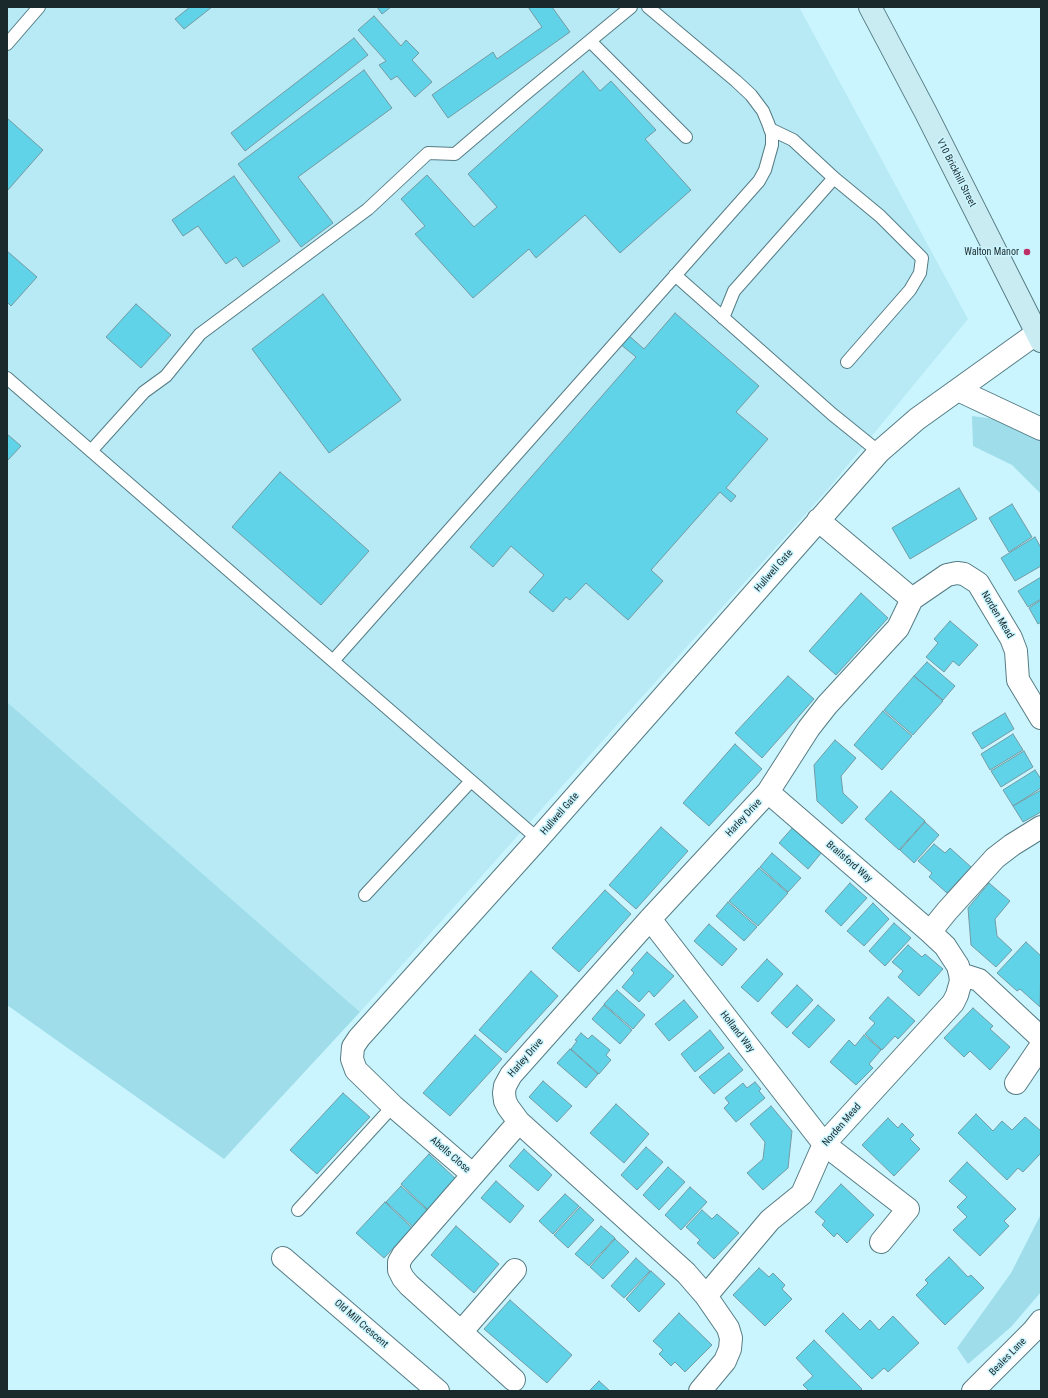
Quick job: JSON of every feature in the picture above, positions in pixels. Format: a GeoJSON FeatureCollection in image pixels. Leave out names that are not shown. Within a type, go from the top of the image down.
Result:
{"type":"FeatureCollection","features":[{"type":"Feature","properties":{"kind":"street","name":"V10 Brickhill Street"},"geometry":{"type":"LineString","coordinates":[[870,7],[926,113],[1039,337]]}},
{"type":"Feature","properties":{"kind":"street","name":"Hullwell Gate"},"geometry":{"type":"LineString","coordinates":[[393,1106],[356,1070],[352,1059],[353,1047],[359,1038],[538,839],[879,452],[917,419],[1039,337]]}},
{"type":"Feature","properties":{"kind":"street"},"geometry":{"type":"LineString","coordinates":[[958,390],[1041,429]]}},
{"type":"Feature","properties":{"kind":"street"},"geometry":{"type":"LineString","coordinates":[[818,520],[912,600]]}},
{"type":"Feature","properties":{"kind":"street","name":"Norden Mead"},"geometry":{"type":"LineString","coordinates":[[912,600],[947,575],[957,573],[964,574],[978,583],[1011,638],[1016,651],[1018,680],[1041,718]]}},
{"type":"Feature","properties":{"kind":"street","name":"Harley Drive"},"geometry":{"type":"LineString","coordinates":[[700,1391],[725,1361],[730,1349],[731,1338],[728,1328],[706,1296],[686,1272],[520,1122],[505,1101],[504,1093],[507,1080],[650,919],[768,792],[809,728],[827,705],[898,628],[912,600]]}},
{"type":"Feature","properties":{"kind":"street","name":"Brailsford Way"},"geometry":{"type":"LineString","coordinates":[[768,792],[930,932]]}},
{"type":"Feature","properties":{"kind":"street"},"geometry":{"type":"LineString","coordinates":[[1041,827],[1012,845],[995,858],[946,911],[930,932],[945,946],[953,957],[960,974],[979,980],[1041,1038]]}},
{"type":"Feature","properties":{"kind":"street","name":"Holland Way"},"geometry":{"type":"LineString","coordinates":[[650,919],[824,1144],[908,1209],[881,1242]]}},
{"type":"Feature","properties":{"kind":"street","name":"Norden Mead"},"geometry":{"type":"LineString","coordinates":[[706,1296],[770,1220],[802,1194],[824,1144],[953,1003],[960,988],[960,974]]}},
{"type":"Feature","properties":{"kind":"street"},"geometry":{"type":"LineString","coordinates":[[1016,1083],[1041,1046]]}},
{"type":"Feature","properties":{"kind":"street","name":"Abells Close"},"geometry":{"type":"LineString","coordinates":[[393,1106],[472,1174],[402,1255],[399,1262],[399,1270],[403,1278],[514,1380]]}},
{"type":"Feature","properties":{"kind":"street"},"geometry":{"type":"LineString","coordinates":[[472,1174],[520,1122]]}},
{"type":"Feature","properties":{"kind":"street","name":"Old Mill Crescent"},"geometry":{"type":"LineString","coordinates":[[283,1258],[438,1391]]}},
{"type":"Feature","properties":{"kind":"street"},"geometry":{"type":"LineString","coordinates":[[461,1332],[515,1270]]}},
{"type":"Feature","properties":{"kind":"street","name":"Beales Lane"},"geometry":{"type":"LineString","coordinates":[[973,1391],[1033,1332],[1041,1321]]}},
{"type":"Feature","properties":{"kind":"lane"},"geometry":{"type":"LineString","coordinates":[[7,44],[39,7]]}},
{"type":"Feature","properties":{"kind":"lane"},"geometry":{"type":"LineString","coordinates":[[91,451],[144,392],[166,376],[200,334],[368,209],[428,153],[455,154],[632,7]]}},
{"type":"Feature","properties":{"kind":"lane"},"geometry":{"type":"LineString","coordinates":[[334,661],[759,180],[765,170],[772,145],[770,129],[763,111],[751,95],[648,7]]}},
{"type":"Feature","properties":{"kind":"lane"},"geometry":{"type":"LineString","coordinates":[[590,41],[686,137]]}},
{"type":"Feature","properties":{"kind":"lane"},"geometry":{"type":"LineString","coordinates":[[770,129],[792,140],[834,178],[880,216],[922,258],[920,273],[910,290],[847,362]]}},
{"type":"Feature","properties":{"kind":"lane"},"geometry":{"type":"LineString","coordinates":[[723,318],[734,291],[834,178]]}},
{"type":"Feature","properties":{"kind":"lane"},"geometry":{"type":"LineString","coordinates":[[675,275],[832,414],[879,452]]}},
{"type":"Feature","properties":{"kind":"lane"},"geometry":{"type":"LineString","coordinates":[[7,378],[538,839]]}},
{"type":"Feature","properties":{"kind":"lane"},"geometry":{"type":"LineString","coordinates":[[365,895],[471,781]]}},
{"type":"Feature","properties":{"kind":"lane"},"geometry":{"type":"LineString","coordinates":[[298,1210],[393,1106]]}},
{"type":"Feature","properties":{"kind":"shaded area"},"geometry":{"type":"Polygon","coordinates":[[[7,7],[799,7],[968,319],[829,488],[360,1012],[7,702],[7,7]]]}},
{"type":"Feature","properties":{"kind":"shaded area"},"geometry":{"type":"Polygon","coordinates":[[[972,416],[1010,421],[1041,437],[1041,494],[1012,465],[973,446],[972,416]]]}},
{"type":"Feature","properties":{"kind":"shaded area"},"geometry":{"type":"Polygon","coordinates":[[[7,702],[360,1012],[224,1159],[7,1005],[7,702]]]}},
{"type":"Feature","properties":{"kind":"shaded area"},"geometry":{"type":"Polygon","coordinates":[[[1041,1214],[1041,1292],[1011,1327],[968,1364],[957,1348],[1011,1273],[1041,1214]]]}},
{"type":"Feature","properties":{"kind":"building"},"geometry":{"type":"Polygon","coordinates":[[[190,7],[212,7],[184,29],[175,19],[190,7]]]}},
{"type":"Feature","properties":{"kind":"building"},"geometry":{"type":"Polygon","coordinates":[[[377,7],[391,7],[382,14],[377,7]]]}},
{"type":"Feature","properties":{"kind":"building"},"geometry":{"type":"Polygon","coordinates":[[[528,7],[552,7],[570,32],[448,118],[432,95],[493,52],[497,59],[542,27],[528,7]]]}},
{"type":"Feature","properties":{"kind":"building"},"geometry":{"type":"Polygon","coordinates":[[[374,16],[401,46],[406,40],[419,53],[412,60],[432,82],[415,97],[397,76],[391,80],[379,65],[386,61],[358,30],[374,16]]]}},
{"type":"Feature","properties":{"kind":"building"},"geometry":{"type":"Polygon","coordinates":[[[354,38],[368,55],[245,151],[231,133],[354,38]]]}},
{"type":"Feature","properties":{"kind":"building"},"geometry":{"type":"Polygon","coordinates":[[[364,70],[392,108],[298,177],[333,223],[301,247],[238,164],[364,70]]]}},
{"type":"Feature","properties":{"kind":"building"},"geometry":{"type":"Polygon","coordinates":[[[583,71],[600,91],[611,81],[656,130],[645,139],[691,190],[620,253],[585,215],[536,258],[529,249],[473,298],[415,234],[425,226],[401,199],[427,175],[474,227],[497,207],[468,174],[583,71]]]}},
{"type":"Feature","properties":{"kind":"building"},"geometry":{"type":"Polygon","coordinates":[[[7,118],[43,150],[7,191],[7,118]]]}},
{"type":"Feature","properties":{"kind":"building"},"geometry":{"type":"Polygon","coordinates":[[[234,176],[280,241],[243,267],[236,257],[226,264],[198,226],[183,236],[172,220],[234,176]]]}},
{"type":"Feature","properties":{"kind":"building"},"geometry":{"type":"Polygon","coordinates":[[[7,251],[37,277],[11,306],[7,302],[7,251]]]}},
{"type":"Feature","properties":{"kind":"building"},"geometry":{"type":"Polygon","coordinates":[[[323,294],[401,400],[329,453],[252,349],[323,294]]]}},
{"type":"Feature","properties":{"kind":"building"},"geometry":{"type":"Polygon","coordinates":[[[136,304],[171,335],[141,368],[106,337],[136,304]]]}},
{"type":"Feature","properties":{"kind":"building"},"geometry":{"type":"Polygon","coordinates":[[[675,313],[759,386],[736,412],[768,439],[726,488],[736,496],[731,502],[720,492],[651,570],[663,581],[628,620],[586,583],[570,600],[566,597],[553,612],[529,592],[544,575],[511,546],[493,567],[470,547],[636,357],[619,343],[627,334],[644,349],[675,313]]]}},
{"type":"Feature","properties":{"kind":"building"},"geometry":{"type":"Polygon","coordinates":[[[7,434],[21,446],[7,461],[7,434]]]}},
{"type":"Feature","properties":{"kind":"building"},"geometry":{"type":"Polygon","coordinates":[[[280,472],[369,551],[321,605],[232,527],[280,472]]]}},
{"type":"Feature","properties":{"kind":"building"},"geometry":{"type":"Polygon","coordinates":[[[959,488],[977,519],[910,559],[892,528],[959,488]]]}},
{"type":"Feature","properties":{"kind":"building"},"geometry":{"type":"Polygon","coordinates":[[[1012,504],[1032,537],[1009,552],[989,518],[1012,504]]]}},
{"type":"Feature","properties":{"kind":"building"},"geometry":{"type":"Polygon","coordinates":[[[1035,537],[1041,548],[1041,566],[1015,581],[1001,558],[1035,537]]]}},
{"type":"Feature","properties":{"kind":"building"},"geometry":{"type":"Polygon","coordinates":[[[1041,577],[1041,599],[1028,607],[1018,591],[1041,577]]]}},
{"type":"Feature","properties":{"kind":"building"},"geometry":{"type":"Polygon","coordinates":[[[861,593],[888,618],[836,675],[809,651],[861,593]]]}},
{"type":"Feature","properties":{"kind":"building"},"geometry":{"type":"Polygon","coordinates":[[[1041,600],[1041,622],[1038,624],[1029,608],[1041,600]]]}},
{"type":"Feature","properties":{"kind":"building"},"geometry":{"type":"Polygon","coordinates":[[[950,621],[978,645],[959,666],[953,661],[944,672],[926,657],[938,643],[934,639],[950,621]]]}},
{"type":"Feature","properties":{"kind":"building"},"geometry":{"type":"Polygon","coordinates":[[[927,662],[955,686],[943,700],[914,676],[927,662]]]}},
{"type":"Feature","properties":{"kind":"building"},"geometry":{"type":"Polygon","coordinates":[[[788,676],[814,699],[762,758],[735,733],[788,676]]]}},
{"type":"Feature","properties":{"kind":"building"},"geometry":{"type":"Polygon","coordinates":[[[914,676],[943,701],[913,735],[884,710],[914,676]]]}},
{"type":"Feature","properties":{"kind":"building"},"geometry":{"type":"Polygon","coordinates":[[[883,711],[912,736],[882,770],[854,745],[883,711]]]}},
{"type":"Feature","properties":{"kind":"building"},"geometry":{"type":"Polygon","coordinates":[[[1005,713],[1014,729],[982,749],[972,733],[1005,713]]]}},
{"type":"Feature","properties":{"kind":"building"},"geometry":{"type":"Polygon","coordinates":[[[1013,734],[1023,750],[990,770],[981,754],[1013,734]]]}},
{"type":"Feature","properties":{"kind":"building"},"geometry":{"type":"Polygon","coordinates":[[[835,740],[856,758],[841,776],[843,793],[858,807],[842,824],[817,801],[814,765],[835,740]]]}},
{"type":"Feature","properties":{"kind":"building"},"geometry":{"type":"Polygon","coordinates":[[[735,744],[762,769],[709,826],[683,803],[735,744]]]}},
{"type":"Feature","properties":{"kind":"building"},"geometry":{"type":"Polygon","coordinates":[[[1024,751],[1033,767],[1001,787],[991,771],[1024,751]]]}},
{"type":"Feature","properties":{"kind":"building"},"geometry":{"type":"Polygon","coordinates":[[[1035,770],[1041,779],[1041,788],[1013,806],[1003,790],[1035,770]]]}},
{"type":"Feature","properties":{"kind":"building"},"geometry":{"type":"Polygon","coordinates":[[[1041,790],[1041,812],[1023,822],[1013,806],[1041,790]]]}},
{"type":"Feature","properties":{"kind":"building"},"geometry":{"type":"Polygon","coordinates":[[[891,791],[925,821],[899,850],[865,819],[891,791]]]}},
{"type":"Feature","properties":{"kind":"building"},"geometry":{"type":"Polygon","coordinates":[[[925,822],[939,835],[914,863],[900,850],[925,822]]]}},
{"type":"Feature","properties":{"kind":"building"},"geometry":{"type":"Polygon","coordinates":[[[794,826],[822,852],[808,869],[779,843],[794,826]]]}},
{"type":"Feature","properties":{"kind":"building"},"geometry":{"type":"Polygon","coordinates":[[[661,827],[688,851],[636,909],[609,885],[661,827]]]}},
{"type":"Feature","properties":{"kind":"building"},"geometry":{"type":"Polygon","coordinates":[[[934,844],[945,853],[950,848],[971,867],[947,893],[929,877],[932,873],[918,861],[934,844]]]}},
{"type":"Feature","properties":{"kind":"building"},"geometry":{"type":"Polygon","coordinates":[[[772,853],[801,878],[788,892],[760,867],[772,853]]]}},
{"type":"Feature","properties":{"kind":"building"},"geometry":{"type":"Polygon","coordinates":[[[759,868],[788,893],[758,926],[729,901],[759,868]]]}},
{"type":"Feature","properties":{"kind":"building"},"geometry":{"type":"Polygon","coordinates":[[[850,883],[867,898],[841,926],[825,911],[850,883]]]}},
{"type":"Feature","properties":{"kind":"building"},"geometry":{"type":"Polygon","coordinates":[[[989,883],[1010,901],[995,919],[997,936],[1012,950],[996,967],[971,945],[968,908],[989,883]]]}},
{"type":"Feature","properties":{"kind":"building"},"geometry":{"type":"Polygon","coordinates":[[[605,890],[631,914],[579,972],[552,948],[605,890]]]}},
{"type":"Feature","properties":{"kind":"building"},"geometry":{"type":"Polygon","coordinates":[[[728,902],[757,927],[744,941],[716,916],[728,902]]]}},
{"type":"Feature","properties":{"kind":"building"},"geometry":{"type":"Polygon","coordinates":[[[873,903],[889,919],[864,946],[847,931],[873,903]]]}},
{"type":"Feature","properties":{"kind":"building"},"geometry":{"type":"Polygon","coordinates":[[[894,923],[911,938],[885,966],[869,951],[894,923]]]}},
{"type":"Feature","properties":{"kind":"building"},"geometry":{"type":"Polygon","coordinates":[[[709,924],[737,949],[722,966],[694,941],[709,924]]]}},
{"type":"Feature","properties":{"kind":"building"},"geometry":{"type":"Polygon","coordinates":[[[1026,942],[1041,956],[1040,1007],[1020,989],[1017,991],[997,973],[1026,942]]]}},
{"type":"Feature","properties":{"kind":"building"},"geometry":{"type":"Polygon","coordinates":[[[908,945],[922,957],[925,954],[943,969],[919,996],[898,977],[903,971],[892,962],[908,945]]]}},
{"type":"Feature","properties":{"kind":"building"},"geometry":{"type":"Polygon","coordinates":[[[647,952],[674,976],[654,997],[649,991],[639,1002],[622,987],[634,973],[631,970],[647,952]]]}},
{"type":"Feature","properties":{"kind":"building"},"geometry":{"type":"Polygon","coordinates":[[[767,959],[783,974],[758,1002],[741,987],[767,959]]]}},
{"type":"Feature","properties":{"kind":"building"},"geometry":{"type":"Polygon","coordinates":[[[531,971],[558,996],[506,1053],[479,1030],[531,971]]]}},
{"type":"Feature","properties":{"kind":"building"},"geometry":{"type":"Polygon","coordinates":[[[797,985],[813,1000],[787,1028],[771,1013],[797,985]]]}},
{"type":"Feature","properties":{"kind":"building"},"geometry":{"type":"Polygon","coordinates":[[[617,990],[645,1015],[633,1029],[604,1004],[617,990]]]}},
{"type":"Feature","properties":{"kind":"building"},"geometry":{"type":"Polygon","coordinates":[[[888,997],[915,1021],[898,1039],[895,1036],[882,1050],[865,1034],[875,1023],[869,1018],[888,997]]]}},
{"type":"Feature","properties":{"kind":"building"},"geometry":{"type":"Polygon","coordinates":[[[684,1000],[698,1017],[669,1041],[655,1024],[684,1000]]]}},
{"type":"Feature","properties":{"kind":"building"},"geometry":{"type":"Polygon","coordinates":[[[604,1005],[632,1030],[620,1044],[592,1019],[604,1005]]]}},
{"type":"Feature","properties":{"kind":"building"},"geometry":{"type":"Polygon","coordinates":[[[818,1005],[835,1020],[809,1048],[792,1033],[818,1005]]]}},
{"type":"Feature","properties":{"kind":"building"},"geometry":{"type":"Polygon","coordinates":[[[973,1008],[993,1026],[990,1029],[1010,1047],[990,1070],[970,1051],[964,1057],[944,1038],[973,1008]]]}},
{"type":"Feature","properties":{"kind":"building"},"geometry":{"type":"Polygon","coordinates":[[[710,1030],[724,1048],[695,1072],[681,1054],[710,1030]]]}},
{"type":"Feature","properties":{"kind":"building"},"geometry":{"type":"Polygon","coordinates":[[[581,1033],[588,1039],[592,1035],[610,1050],[606,1055],[611,1060],[599,1074],[571,1049],[577,1041],[575,1040],[581,1033]]]}},
{"type":"Feature","properties":{"kind":"building"},"geometry":{"type":"Polygon","coordinates":[[[475,1035],[502,1059],[450,1116],[423,1093],[475,1035]]]}},
{"type":"Feature","properties":{"kind":"building"},"geometry":{"type":"Polygon","coordinates":[[[864,1035],[881,1050],[869,1064],[873,1068],[856,1085],[830,1062],[849,1040],[855,1046],[864,1035]]]}},
{"type":"Feature","properties":{"kind":"building"},"geometry":{"type":"Polygon","coordinates":[[[570,1049],[598,1074],[586,1088],[557,1063],[570,1049]]]}},
{"type":"Feature","properties":{"kind":"building"},"geometry":{"type":"Polygon","coordinates":[[[729,1053],[743,1070],[714,1094],[699,1077],[729,1053]]]}},
{"type":"Feature","properties":{"kind":"building"},"geometry":{"type":"Polygon","coordinates":[[[543,1081],[572,1106],[557,1122],[529,1097],[543,1081]]]}},
{"type":"Feature","properties":{"kind":"building"},"geometry":{"type":"Polygon","coordinates":[[[755,1082],[761,1089],[759,1091],[765,1098],[736,1122],[724,1108],[729,1103],[725,1098],[743,1083],[747,1088],[755,1082]]]}},
{"type":"Feature","properties":{"kind":"building"},"geometry":{"type":"Polygon","coordinates":[[[343,1093],[370,1117],[317,1174],[290,1150],[343,1093]]]}},
{"type":"Feature","properties":{"kind":"building"},"geometry":{"type":"Polygon","coordinates":[[[616,1104],[649,1134],[624,1163],[590,1133],[616,1104]]]}},
{"type":"Feature","properties":{"kind":"building"},"geometry":{"type":"Polygon","coordinates":[[[771,1106],[792,1131],[788,1168],[763,1190],[747,1173],[763,1159],[765,1142],[750,1124],[771,1106]]]}},
{"type":"Feature","properties":{"kind":"building"},"geometry":{"type":"Polygon","coordinates":[[[976,1114],[993,1131],[1002,1121],[1012,1130],[1025,1117],[1041,1131],[1041,1153],[1023,1172],[1018,1168],[1007,1180],[958,1133],[976,1114]]]}},
{"type":"Feature","properties":{"kind":"building"},"geometry":{"type":"Polygon","coordinates":[[[888,1118],[898,1128],[902,1123],[914,1135],[910,1139],[920,1149],[894,1176],[862,1145],[888,1118]]]}},
{"type":"Feature","properties":{"kind":"building"},"geometry":{"type":"Polygon","coordinates":[[[646,1147],[663,1162],[637,1190],[621,1175],[646,1147]]]}},
{"type":"Feature","properties":{"kind":"building"},"geometry":{"type":"Polygon","coordinates":[[[524,1149],[552,1175],[538,1191],[509,1166],[524,1149]]]}},
{"type":"Feature","properties":{"kind":"building"},"geometry":{"type":"Polygon","coordinates":[[[429,1154],[457,1180],[429,1211],[401,1184],[429,1154]]]}},
{"type":"Feature","properties":{"kind":"building"},"geometry":{"type":"Polygon","coordinates":[[[967,1162],[1016,1209],[1004,1221],[1009,1226],[980,1256],[953,1230],[967,1217],[957,1207],[967,1197],[949,1181],[967,1162]]]}},
{"type":"Feature","properties":{"kind":"building"},"geometry":{"type":"Polygon","coordinates":[[[668,1167],[685,1182],[659,1210],[643,1195],[668,1167]]]}},
{"type":"Feature","properties":{"kind":"building"},"geometry":{"type":"Polygon","coordinates":[[[496,1181],[524,1206],[510,1223],[481,1198],[496,1181]]]}},
{"type":"Feature","properties":{"kind":"building"},"geometry":{"type":"Polygon","coordinates":[[[841,1184],[874,1215],[847,1243],[837,1233],[834,1237],[822,1225],[825,1221],[815,1212],[841,1184]]]}},
{"type":"Feature","properties":{"kind":"building"},"geometry":{"type":"Polygon","coordinates":[[[401,1186],[428,1211],[413,1227],[386,1202],[401,1186]]]}},
{"type":"Feature","properties":{"kind":"building"},"geometry":{"type":"Polygon","coordinates":[[[690,1187],[707,1202],[681,1230],[665,1215],[690,1187]]]}},
{"type":"Feature","properties":{"kind":"building"},"geometry":{"type":"Polygon","coordinates":[[[565,1194],[579,1206],[553,1234],[539,1221],[565,1194]]]}},
{"type":"Feature","properties":{"kind":"building"},"geometry":{"type":"Polygon","coordinates":[[[385,1202],[412,1228],[384,1258],[356,1233],[385,1202]]]}},
{"type":"Feature","properties":{"kind":"building"},"geometry":{"type":"Polygon","coordinates":[[[580,1207],[594,1220],[568,1248],[554,1235],[580,1207]]]}},
{"type":"Feature","properties":{"kind":"building"},"geometry":{"type":"Polygon","coordinates":[[[702,1210],[712,1219],[717,1214],[739,1233],[714,1259],[697,1243],[700,1240],[686,1227],[702,1210]]]}},
{"type":"Feature","properties":{"kind":"building"},"geometry":{"type":"Polygon","coordinates":[[[456,1226],[499,1264],[474,1293],[431,1255],[456,1226]]]}},
{"type":"Feature","properties":{"kind":"building"},"geometry":{"type":"Polygon","coordinates":[[[601,1226],[615,1238],[589,1266],[575,1254],[601,1226]]]}},
{"type":"Feature","properties":{"kind":"building"},"geometry":{"type":"Polygon","coordinates":[[[615,1239],[629,1252],[603,1279],[590,1267],[615,1239]]]}},
{"type":"Feature","properties":{"kind":"building"},"geometry":{"type":"Polygon","coordinates":[[[949,1257],[968,1277],[971,1275],[984,1288],[945,1325],[916,1295],[928,1283],[925,1280],[949,1257]]]}},
{"type":"Feature","properties":{"kind":"building"},"geometry":{"type":"Polygon","coordinates":[[[636,1258],[650,1271],[624,1298],[611,1286],[636,1258]]]}},
{"type":"Feature","properties":{"kind":"building"},"geometry":{"type":"Polygon","coordinates":[[[759,1268],[769,1277],[773,1273],[785,1285],[782,1289],[792,1299],[765,1326],[733,1295],[759,1268]]]}},
{"type":"Feature","properties":{"kind":"building"},"geometry":{"type":"Polygon","coordinates":[[[651,1271],[665,1284],[639,1312],[626,1299],[651,1271]]]}},
{"type":"Feature","properties":{"kind":"building"},"geometry":{"type":"Polygon","coordinates":[[[510,1300],[572,1355],[547,1383],[484,1329],[510,1300]]]}},
{"type":"Feature","properties":{"kind":"building"},"geometry":{"type":"Polygon","coordinates":[[[679,1313],[712,1345],[685,1372],[675,1362],[671,1366],[659,1354],[663,1350],[653,1341],[679,1313]]]}},
{"type":"Feature","properties":{"kind":"building"},"geometry":{"type":"Polygon","coordinates":[[[843,1313],[860,1330],[870,1320],[879,1330],[893,1316],[919,1343],[888,1372],[884,1368],[872,1379],[825,1331],[843,1313]]]}},
{"type":"Feature","properties":{"kind":"building"},"geometry":{"type":"Polygon","coordinates":[[[814,1340],[862,1389],[860,1391],[809,1391],[803,1385],[813,1376],[796,1358],[814,1340]]]}},
{"type":"Feature","properties":{"kind":"building"},"geometry":{"type":"Polygon","coordinates":[[[599,1381],[610,1391],[589,1391],[599,1381]]]}},
{"type":"Feature","properties":{"kind":"place","name":"Walton Manor"},"geometry":{"type":"Point","coordinates":[1027,252]}}]}
